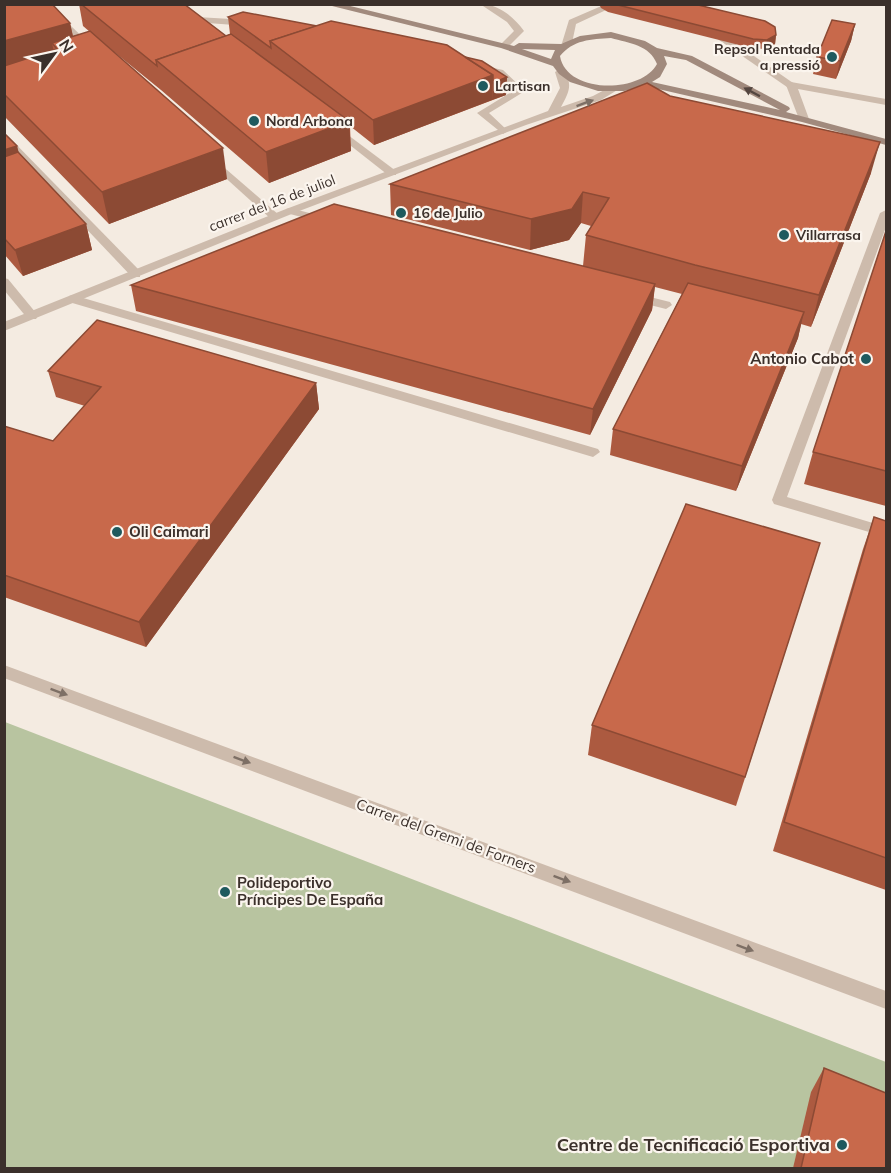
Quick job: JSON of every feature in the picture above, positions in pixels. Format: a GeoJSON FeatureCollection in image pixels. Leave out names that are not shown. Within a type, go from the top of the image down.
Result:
{"type":"FeatureCollection","features":[{"type":"Feature","properties":{"kind":"street"},"geometry":{"type":"LineString","coordinates":[[42,4],[102,60]]}},
{"type":"Feature","properties":{"kind":"street"},"geometry":{"type":"LineString","coordinates":[[328,4],[504,46],[558,68],[582,84],[614,89],[645,83],[656,77],[662,68],[662,59],[656,51],[644,43],[611,35],[594,36],[565,45],[504,46]]}},
{"type":"Feature","properties":{"kind":"street"},"geometry":{"type":"LineString","coordinates":[[484,4],[510,20],[519,31],[504,46]]}},
{"type":"Feature","properties":{"kind":"street"},"geometry":{"type":"LineString","coordinates":[[553,112],[567,89],[567,81],[558,68],[555,56],[565,45],[572,22],[616,4],[627,8]]}},
{"type":"Feature","properties":{"kind":"street"},"geometry":{"type":"LineString","coordinates":[[216,34],[192,18],[255,24]]}},
{"type":"Feature","properties":{"kind":"street"},"geometry":{"type":"LineString","coordinates":[[707,28],[791,85],[886,102]]}},
{"type":"Feature","properties":{"kind":"street"},"geometry":{"type":"LineString","coordinates":[[656,51],[688,58],[804,119]]}},
{"type":"Feature","properties":{"kind":"street"},"geometry":{"type":"LineString","coordinates":[[475,67],[499,72],[520,91],[482,113],[503,131]]}},
{"type":"Feature","properties":{"kind":"street"},"geometry":{"type":"LineString","coordinates":[[645,83],[804,119],[886,142]]}},
{"type":"Feature","properties":{"kind":"street"},"geometry":{"type":"LineString","coordinates":[[791,85],[804,119]]}},
{"type":"Feature","properties":{"kind":"street","name":"carrer del 16 de juliol"},"geometry":{"type":"LineString","coordinates":[[4,327],[291,211],[553,112],[597,98],[614,89]]}},
{"type":"Feature","properties":{"kind":"street"},"geometry":{"type":"LineString","coordinates":[[327,122],[392,173]]}},
{"type":"Feature","properties":{"kind":"street"},"geometry":{"type":"LineString","coordinates":[[4,135],[136,274]]}},
{"type":"Feature","properties":{"kind":"street"},"geometry":{"type":"LineString","coordinates":[[206,154],[275,218]]}},
{"type":"Feature","properties":{"kind":"street"},"geometry":{"type":"LineString","coordinates":[[291,211],[336,223]]}},
{"type":"Feature","properties":{"kind":"street"},"geometry":{"type":"LineString","coordinates":[[886,213],[779,500],[886,532]]}},
{"type":"Feature","properties":{"kind":"street"},"geometry":{"type":"LineString","coordinates":[[4,282],[32,316]]}},
{"type":"Feature","properties":{"kind":"street"},"geometry":{"type":"LineString","coordinates":[[620,293],[666,305]]}},
{"type":"Feature","properties":{"kind":"street"},"geometry":{"type":"LineString","coordinates":[[73,299],[593,452]]}},
{"type":"Feature","properties":{"kind":"street","name":"Carrer del Gremi de Forners"},"geometry":{"type":"LineString","coordinates":[[4,671],[886,1000]]}},
{"type":"Feature","properties":{"kind":"green space","name":"Polideportivo Príncipes De España"},"geometry":{"type":"Polygon","coordinates":[[[5,722],[886,1062],[886,1168],[5,1168],[5,722]]]}},
{"type":"Feature","properties":{"kind":"building"},"geometry":{"type":"Polygon","coordinates":[[[4,4],[52,4],[70,23],[4,41],[4,4]]]}},
{"type":"Feature","properties":{"kind":"building"},"geometry":{"type":"Polygon","coordinates":[[[81,4],[184,4],[226,36],[156,60],[157,66],[81,4]]]}},
{"type":"Feature","properties":{"kind":"building"},"geometry":{"type":"Polygon","coordinates":[[[614,4],[694,4],[765,21],[775,27],[776,35],[767,40],[753,39],[614,4]]]}},
{"type":"Feature","properties":{"kind":"building"},"geometry":{"type":"Polygon","coordinates":[[[243,12],[317,26],[270,41],[271,48],[228,17],[243,12]]]}},
{"type":"Feature","properties":{"kind":"building"},"geometry":{"type":"Polygon","coordinates":[[[832,20],[855,24],[840,61],[817,57],[832,20]]]}},
{"type":"Feature","properties":{"kind":"building"},"geometry":{"type":"Polygon","coordinates":[[[331,21],[447,45],[493,75],[373,120],[270,41],[331,21]]]}},
{"type":"Feature","properties":{"kind":"building"},"geometry":{"type":"Polygon","coordinates":[[[90,31],[223,148],[102,192],[4,94],[4,66],[57,49],[52,43],[90,31]]]}},
{"type":"Feature","properties":{"kind":"building"},"geometry":{"type":"Polygon","coordinates":[[[231,34],[349,121],[266,152],[156,60],[231,34]]]}},
{"type":"Feature","properties":{"kind":"building"},"geometry":{"type":"Polygon","coordinates":[[[465,57],[482,61],[507,77],[493,83],[493,75],[465,57]]]}},
{"type":"Feature","properties":{"kind":"building"},"geometry":{"type":"Polygon","coordinates":[[[647,83],[670,96],[880,142],[819,295],[695,265],[586,235],[609,198],[583,192],[572,209],[531,219],[390,184],[647,83]]]}},
{"type":"Feature","properties":{"kind":"building"},"geometry":{"type":"Polygon","coordinates":[[[4,133],[17,146],[4,150],[4,133]]]}},
{"type":"Feature","properties":{"kind":"building"},"geometry":{"type":"Polygon","coordinates":[[[18,152],[86,224],[15,250],[4,238],[4,157],[18,152]]]}},
{"type":"Feature","properties":{"kind":"building"},"geometry":{"type":"Polygon","coordinates":[[[334,204],[655,284],[593,409],[131,285],[334,204]]]}},
{"type":"Feature","properties":{"kind":"building","name":"Antonio Cabot"},"geometry":{"type":"Polygon","coordinates":[[[886,231],[886,471],[813,452],[886,231]]]}},
{"type":"Feature","properties":{"kind":"building"},"geometry":{"type":"Polygon","coordinates":[[[688,283],[804,312],[742,466],[613,429],[688,283]]]}},
{"type":"Feature","properties":{"kind":"building","name":"Oli Caimari"},"geometry":{"type":"Polygon","coordinates":[[[97,320],[316,383],[139,622],[4,575],[4,426],[53,441],[101,387],[48,371],[97,320]]]}},
{"type":"Feature","properties":{"kind":"building"},"geometry":{"type":"Polygon","coordinates":[[[686,504],[820,543],[745,777],[592,725],[686,504]]]}},
{"type":"Feature","properties":{"kind":"building"},"geometry":{"type":"Polygon","coordinates":[[[874,517],[886,521],[886,858],[784,822],[874,517]]]}},
{"type":"Feature","properties":{"kind":"building","name":"Centre de Tecnificació Esportiva"},"geometry":{"type":"Polygon","coordinates":[[[824,1068],[886,1093],[886,1168],[801,1168],[824,1068]]]}},
{"type":"Feature","properties":{"kind":"place","name":"Repsol Rentada a pressió"},"geometry":{"type":"Point","coordinates":[832,57]}},
{"type":"Feature","properties":{"kind":"place","name":"Lartisan"},"geometry":{"type":"Point","coordinates":[483,86]}},
{"type":"Feature","properties":{"kind":"place","name":"Nord Arbona"},"geometry":{"type":"Point","coordinates":[254,121]}},
{"type":"Feature","properties":{"kind":"place","name":"16 de Julio"},"geometry":{"type":"Point","coordinates":[401,213]}},
{"type":"Feature","properties":{"kind":"place","name":"Villarrasa"},"geometry":{"type":"Point","coordinates":[784,235]}},
{"type":"Feature","properties":{"kind":"place","name":"Antonio Cabot"},"geometry":{"type":"Point","coordinates":[866,359]}},
{"type":"Feature","properties":{"kind":"place","name":"Oli Caimari"},"geometry":{"type":"Point","coordinates":[117,532]}},
{"type":"Feature","properties":{"kind":"place","name":"Polideportivo Príncipes De España"},"geometry":{"type":"Point","coordinates":[225,892]}},
{"type":"Feature","properties":{"kind":"place","name":"Centre de Tecnificació Esportiva"},"geometry":{"type":"Point","coordinates":[842,1145]}}]}
